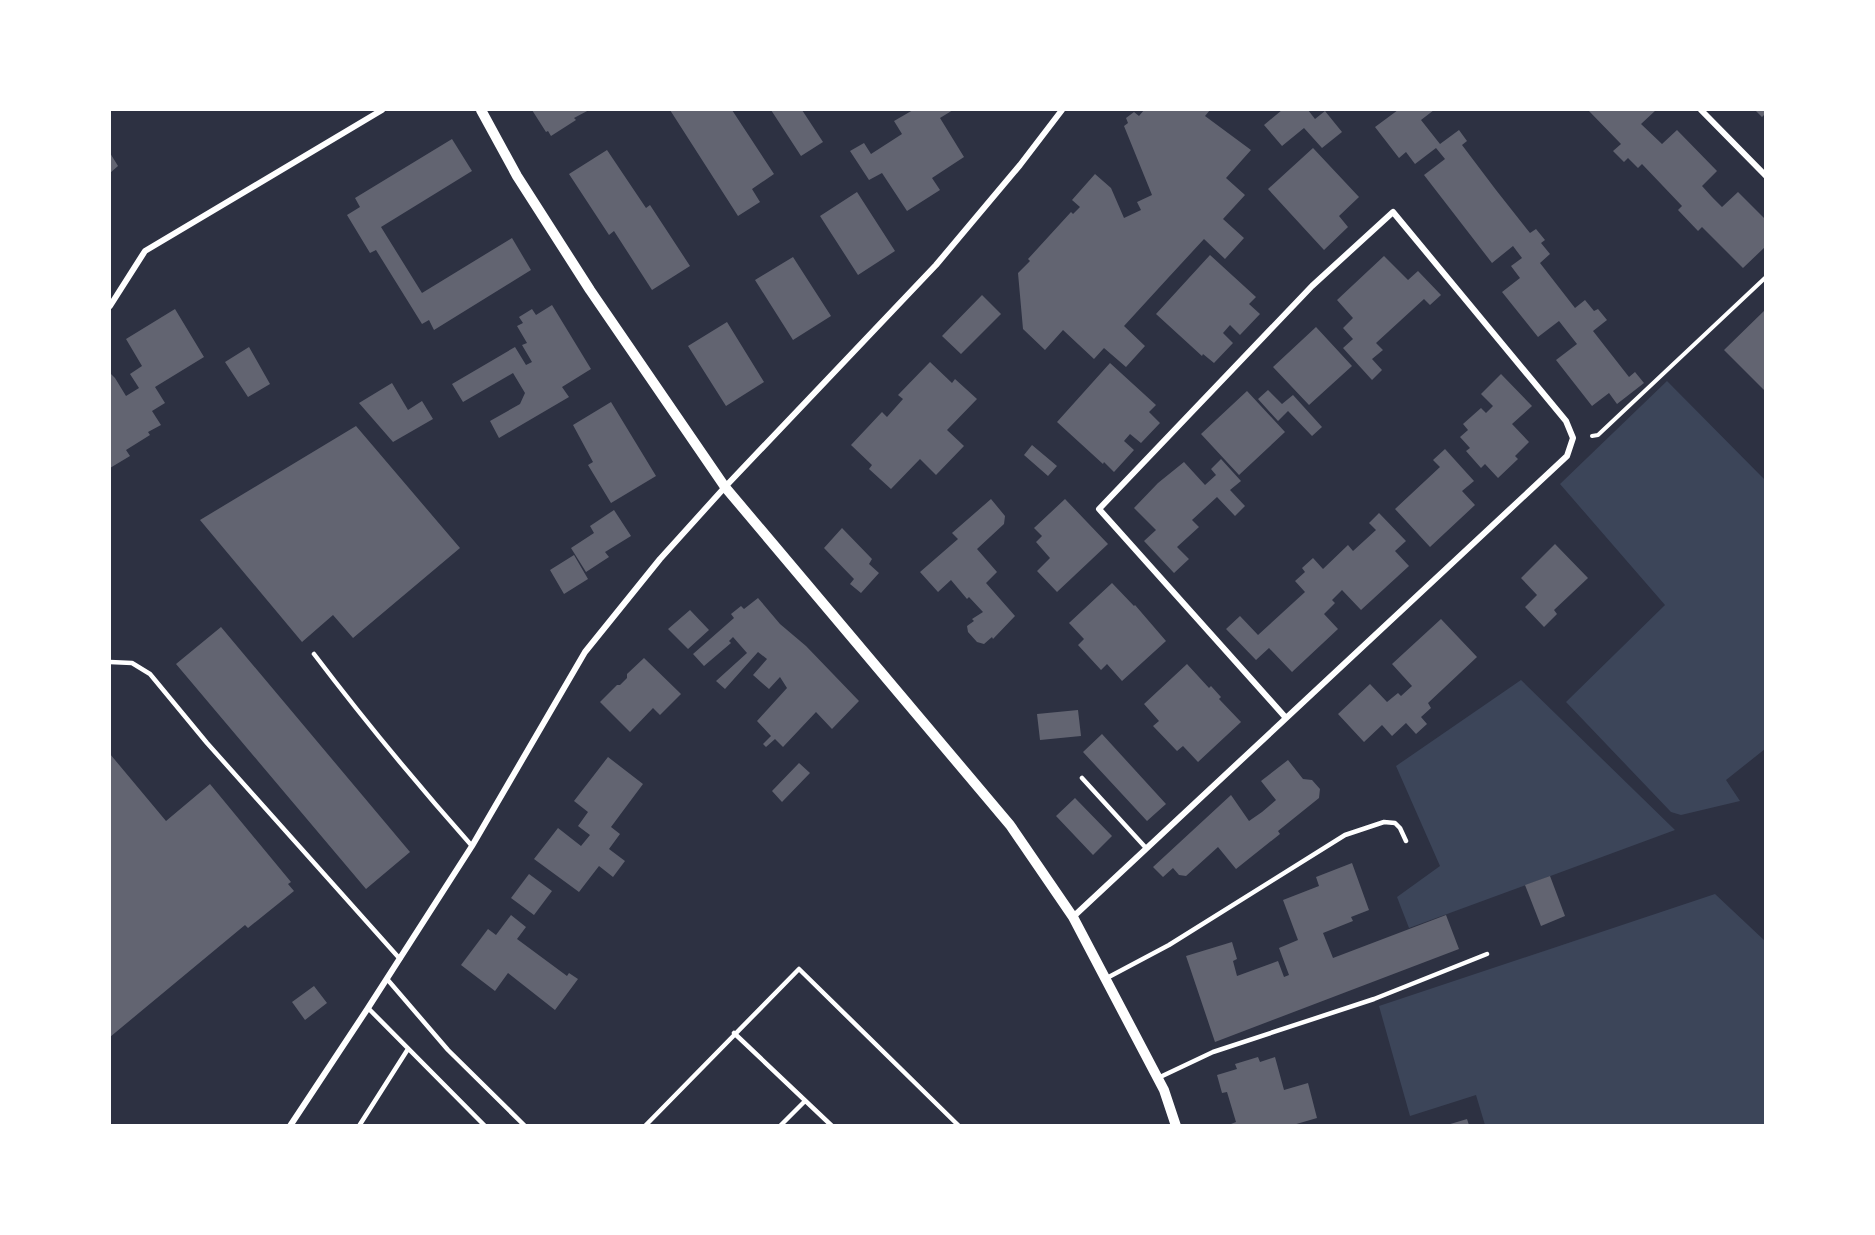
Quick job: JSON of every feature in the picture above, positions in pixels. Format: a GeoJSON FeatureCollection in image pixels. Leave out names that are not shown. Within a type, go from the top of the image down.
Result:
{"type":"FeatureCollection","features":[{"type":"Feature","properties":{"kind":"street"},"geometry":{"type":"LineString","coordinates":[[110,306],[145,251],[382,110]]}},
{"type":"Feature","properties":{"kind":"street"},"geometry":{"type":"LineString","coordinates":[[481,110],[517,176],[584,281],[724,487],[1010,825],[1072,917],[1158,1078],[1176,1125]]}},
{"type":"Feature","properties":{"kind":"street"},"geometry":{"type":"LineString","coordinates":[[290,1125],[472,846],[585,652],[660,560],[724,487],[936,265],[1020,165],[1062,110]]}},
{"type":"Feature","properties":{"kind":"street"},"geometry":{"type":"LineString","coordinates":[[1701,110],[1766,176]]}},
{"type":"Feature","properties":{"kind":"street"},"geometry":{"type":"LineString","coordinates":[[1072,917],[1287,718],[1567,456],[1573,438],[1566,421],[1393,212],[1312,286],[1099,509],[1287,718]]}},
{"type":"Feature","properties":{"kind":"lane"},"geometry":{"type":"LineString","coordinates":[[314,654],[418,785],[472,846]]}},
{"type":"Feature","properties":{"kind":"lane"},"geometry":{"type":"LineString","coordinates":[[110,662],[132,663],[150,674],[207,743],[400,959]]}},
{"type":"Feature","properties":{"kind":"lane"},"geometry":{"type":"LineString","coordinates":[[1082,778],[1146,848]]}},
{"type":"Feature","properties":{"kind":"lane"},"geometry":{"type":"LineString","coordinates":[[1105,979],[1169,945],[1345,835],[1384,822],[1395,823],[1406,841]]}},
{"type":"Feature","properties":{"kind":"lane"},"geometry":{"type":"LineString","coordinates":[[1158,1078],[1213,1052],[1374,999],[1487,954]]}},
{"type":"Feature","properties":{"kind":"lane"},"geometry":{"type":"LineString","coordinates":[[645,1125],[799,969],[959,1125]]}},
{"type":"Feature","properties":{"kind":"lane"},"geometry":{"type":"LineString","coordinates":[[387,979],[448,1050],[525,1125]]}},
{"type":"Feature","properties":{"kind":"lane"},"geometry":{"type":"LineString","coordinates":[[368,1008],[485,1125]]}},
{"type":"Feature","properties":{"kind":"lane"},"geometry":{"type":"LineString","coordinates":[[734,1033],[832,1125]]}},
{"type":"Feature","properties":{"kind":"lane"},"geometry":{"type":"LineString","coordinates":[[359,1125],[408,1049]]}},
{"type":"Feature","properties":{"kind":"lane"},"geometry":{"type":"LineString","coordinates":[[780,1125],[806,1101]]}},
{"type":"Feature","properties":{"kind":"path"},"geometry":{"type":"LineString","coordinates":[[1573,438],[1598,435],[1766,277]]}},
{"type":"Feature","properties":{"kind":"shaded area"},"geometry":{"type":"Polygon","coordinates":[[[1667,381],[1766,481],[1765,749],[1726,780],[1740,801],[1681,815],[1671,812],[1566,702],[1665,605],[1560,484],[1667,381]]]}},
{"type":"Feature","properties":{"kind":"shaded area"},"geometry":{"type":"Polygon","coordinates":[[[1521,680],[1675,830],[1409,928],[1397,897],[1440,866],[1396,766],[1521,680]]]}},
{"type":"Feature","properties":{"kind":"shaded area"},"geometry":{"type":"Polygon","coordinates":[[[1715,894],[1765,941],[1765,1125],[1485,1125],[1476,1095],[1410,1116],[1379,1006],[1715,894]]]}},
{"type":"Feature","properties":{"kind":"building"},"geometry":{"type":"Polygon","coordinates":[[[532,110],[589,110],[574,118],[576,120],[551,136],[532,110]]]}},
{"type":"Feature","properties":{"kind":"building"},"geometry":{"type":"Polygon","coordinates":[[[670,110],[732,110],[774,174],[752,189],[760,202],[738,216],[670,110]]]}},
{"type":"Feature","properties":{"kind":"building"},"geometry":{"type":"Polygon","coordinates":[[[771,110],[802,110],[823,142],[801,156],[771,110]]]}},
{"type":"Feature","properties":{"kind":"building"},"geometry":{"type":"Polygon","coordinates":[[[913,110],[953,110],[940,118],[964,157],[932,178],[940,190],[907,211],[882,173],[869,180],[850,151],[864,143],[871,154],[902,134],[894,121],[913,110]]]}},
{"type":"Feature","properties":{"kind":"building"},"geometry":{"type":"Polygon","coordinates":[[[1144,110],[1210,110],[1205,116],[1251,150],[1226,178],[1245,195],[1223,219],[1244,238],[1225,259],[1204,239],[1124,326],[1145,346],[1126,367],[1104,348],[1094,359],[1063,330],[1045,350],[1023,329],[1018,273],[1071,212],[1073,214],[1080,207],[1072,200],[1095,174],[1111,188],[1124,218],[1141,210],[1137,202],[1152,195],[1124,126],[1128,123],[1126,118],[1134,112],[1139,116],[1144,110]]]}},
{"type":"Feature","properties":{"kind":"building"},"geometry":{"type":"Polygon","coordinates":[[[1282,110],[1308,110],[1315,119],[1325,111],[1342,132],[1322,148],[1304,128],[1282,146],[1264,125],[1282,110]]]}},
{"type":"Feature","properties":{"kind":"building"},"geometry":{"type":"Polygon","coordinates":[[[1398,110],[1434,110],[1421,120],[1440,144],[1459,130],[1467,141],[1462,145],[1496,190],[1530,233],[1536,229],[1545,240],[1541,243],[1550,254],[1540,263],[1575,308],[1585,300],[1594,311],[1598,309],[1607,320],[1593,331],[1629,377],[1635,372],[1644,383],[1617,404],[1609,393],[1592,406],[1556,360],[1577,344],[1559,321],[1538,337],[1502,292],[1520,278],[1511,266],[1522,258],[1513,246],[1492,263],[1424,175],[1445,159],[1436,148],[1415,164],[1406,152],[1399,158],[1375,127],[1398,110]]]}},
{"type":"Feature","properties":{"kind":"building"},"geometry":{"type":"Polygon","coordinates":[[[1588,110],[1656,110],[1641,124],[1662,144],[1677,130],[1717,171],[1702,186],[1712,197],[1722,207],[1738,192],[1766,220],[1766,246],[1743,268],[1702,227],[1698,231],[1678,210],[1682,206],[1642,164],[1638,168],[1628,158],[1624,162],[1613,151],[1621,144],[1588,110]]]}},
{"type":"Feature","properties":{"kind":"building"},"geometry":{"type":"Polygon","coordinates":[[[1755,110],[1766,110],[1766,117],[1764,115],[1762,117],[1755,110]]]}},
{"type":"Feature","properties":{"kind":"building"},"geometry":{"type":"Polygon","coordinates":[[[452,139],[472,171],[381,227],[422,293],[512,238],[531,270],[434,330],[429,320],[422,324],[376,250],[370,253],[347,215],[360,207],[355,198],[452,139]]]}},
{"type":"Feature","properties":{"kind":"building"},"geometry":{"type":"Polygon","coordinates":[[[1313,148],[1359,197],[1339,216],[1348,227],[1324,250],[1268,189],[1313,148]]]}},
{"type":"Feature","properties":{"kind":"building"},"geometry":{"type":"Polygon","coordinates":[[[607,150],[646,208],[650,205],[690,266],[652,290],[614,231],[609,235],[569,174],[607,150]]]}},
{"type":"Feature","properties":{"kind":"building"},"geometry":{"type":"Polygon","coordinates":[[[110,153],[118,166],[110,173],[110,153]]]}},
{"type":"Feature","properties":{"kind":"building"},"geometry":{"type":"Polygon","coordinates":[[[857,192],[895,251],[858,275],[820,216],[857,192]]]}},
{"type":"Feature","properties":{"kind":"building"},"geometry":{"type":"Polygon","coordinates":[[[1210,255],[1256,297],[1249,304],[1260,314],[1240,335],[1230,325],[1223,333],[1233,343],[1214,363],[1203,354],[1202,356],[1156,314],[1210,255]]]}},
{"type":"Feature","properties":{"kind":"building"},"geometry":{"type":"Polygon","coordinates":[[[1384,256],[1408,280],[1418,271],[1441,295],[1430,305],[1424,299],[1376,343],[1383,350],[1372,359],[1382,370],[1372,380],[1343,348],[1353,339],[1343,328],[1353,318],[1337,300],[1384,256]]]}},
{"type":"Feature","properties":{"kind":"building"},"geometry":{"type":"Polygon","coordinates":[[[793,257],[831,316],[793,340],[755,280],[793,257]]]}},
{"type":"Feature","properties":{"kind":"building"},"geometry":{"type":"Polygon","coordinates":[[[982,295],[1001,314],[961,354],[942,336],[982,295]]]}},
{"type":"Feature","properties":{"kind":"building"},"geometry":{"type":"Polygon","coordinates":[[[552,305],[591,369],[562,387],[569,397],[499,438],[490,421],[520,404],[525,393],[513,373],[463,402],[452,384],[515,347],[526,365],[532,362],[522,345],[527,343],[517,326],[523,323],[519,317],[532,309],[536,315],[552,305]]]}},
{"type":"Feature","properties":{"kind":"building"},"geometry":{"type":"Polygon","coordinates":[[[175,309],[204,357],[155,387],[165,403],[152,411],[161,425],[148,432],[150,435],[126,450],[130,456],[110,468],[110,375],[115,378],[126,396],[139,388],[130,374],[142,366],[126,339],[175,309]]]}},
{"type":"Feature","properties":{"kind":"building"},"geometry":{"type":"Polygon","coordinates":[[[1766,309],[1766,392],[1724,350],[1766,309]]]}},
{"type":"Feature","properties":{"kind":"building"},"geometry":{"type":"Polygon","coordinates":[[[727,322],[764,382],[726,406],[688,346],[727,322]]]}},
{"type":"Feature","properties":{"kind":"building"},"geometry":{"type":"Polygon","coordinates":[[[1316,327],[1352,366],[1309,405],[1273,367],[1316,327]]]}},
{"type":"Feature","properties":{"kind":"building"},"geometry":{"type":"Polygon","coordinates":[[[249,347],[270,384],[248,397],[225,362],[249,347]]]}},
{"type":"Feature","properties":{"kind":"building"},"geometry":{"type":"Polygon","coordinates":[[[930,362],[952,383],[955,379],[977,399],[947,430],[964,446],[936,475],[920,459],[891,489],[869,469],[872,465],[851,445],[882,412],[887,417],[903,399],[898,395],[930,362]]]}},
{"type":"Feature","properties":{"kind":"building"},"geometry":{"type":"Polygon","coordinates":[[[1110,363],[1156,405],[1149,412],[1160,423],[1141,443],[1130,434],[1124,441],[1134,450],[1114,472],[1057,422],[1110,363]]]}},
{"type":"Feature","properties":{"kind":"building"},"geometry":{"type":"Polygon","coordinates":[[[1501,374],[1532,406],[1512,424],[1529,442],[1515,456],[1518,459],[1498,478],[1485,464],[1481,468],[1466,451],[1470,448],[1460,437],[1468,430],[1463,424],[1481,408],[1486,413],[1493,406],[1481,394],[1501,374]]]}},
{"type":"Feature","properties":{"kind":"building"},"geometry":{"type":"Polygon","coordinates":[[[392,383],[408,410],[422,401],[433,419],[393,442],[359,403],[392,383]]]}},
{"type":"Feature","properties":{"kind":"building"},"geometry":{"type":"Polygon","coordinates":[[[1268,390],[1282,404],[1293,395],[1322,427],[1312,436],[1288,411],[1278,421],[1258,399],[1268,390]]]}},
{"type":"Feature","properties":{"kind":"building"},"geometry":{"type":"Polygon","coordinates":[[[1247,391],[1285,432],[1239,475],[1201,434],[1247,391]]]}},
{"type":"Feature","properties":{"kind":"building"},"geometry":{"type":"Polygon","coordinates":[[[611,402],[656,476],[611,503],[588,465],[593,462],[573,425],[611,402]]]}},
{"type":"Feature","properties":{"kind":"building"},"geometry":{"type":"Polygon","coordinates":[[[356,426],[460,548],[353,638],[333,615],[302,642],[200,520],[356,426]]]}},
{"type":"Feature","properties":{"kind":"building"},"geometry":{"type":"Polygon","coordinates":[[[1032,445],[1057,466],[1048,476],[1024,455],[1032,445]]]}},
{"type":"Feature","properties":{"kind":"building"},"geometry":{"type":"Polygon","coordinates":[[[1445,449],[1474,481],[1462,491],[1475,505],[1430,547],[1395,509],[1440,467],[1433,460],[1445,449]]]}},
{"type":"Feature","properties":{"kind":"building"},"geometry":{"type":"Polygon","coordinates":[[[1221,459],[1241,481],[1230,490],[1245,506],[1235,516],[1217,497],[1192,520],[1199,527],[1177,547],[1189,559],[1174,573],[1144,541],[1156,530],[1134,508],[1158,483],[1184,462],[1205,485],[1216,475],[1211,469],[1221,459]]]}},
{"type":"Feature","properties":{"kind":"building"},"geometry":{"type":"Polygon","coordinates":[[[991,499],[1005,516],[1004,524],[977,549],[997,572],[986,583],[1015,616],[993,639],[992,637],[984,644],[977,642],[968,632],[967,626],[974,621],[972,619],[983,612],[969,597],[967,599],[951,580],[938,592],[920,572],[958,539],[952,533],[991,499]]]}},
{"type":"Feature","properties":{"kind":"building"},"geometry":{"type":"Polygon","coordinates":[[[1065,499],[1108,544],[1057,592],[1037,571],[1050,558],[1036,542],[1042,536],[1034,528],[1065,499]]]}},
{"type":"Feature","properties":{"kind":"building"},"geometry":{"type":"Polygon","coordinates":[[[614,510],[631,536],[605,552],[609,557],[586,572],[571,548],[594,533],[590,526],[614,510]]]}},
{"type":"Feature","properties":{"kind":"building"},"geometry":{"type":"Polygon","coordinates":[[[1379,513],[1406,541],[1395,551],[1409,566],[1361,610],[1342,590],[1332,600],[1335,603],[1324,614],[1338,629],[1292,672],[1269,648],[1256,660],[1226,629],[1240,616],[1258,635],[1305,592],[1295,581],[1305,572],[1302,568],[1313,558],[1323,569],[1348,545],[1353,551],[1376,530],[1369,523],[1379,513]]]}},
{"type":"Feature","properties":{"kind":"building"},"geometry":{"type":"Polygon","coordinates":[[[842,528],[872,559],[869,564],[879,573],[861,593],[850,584],[854,579],[824,548],[842,528]]]}},
{"type":"Feature","properties":{"kind":"building"},"geometry":{"type":"Polygon","coordinates":[[[1555,544],[1588,578],[1554,610],[1557,614],[1544,627],[1525,607],[1537,595],[1521,578],[1555,544]]]}},
{"type":"Feature","properties":{"kind":"building"},"geometry":{"type":"Polygon","coordinates":[[[574,555],[588,579],[564,594],[550,570],[574,555]]]}},
{"type":"Feature","properties":{"kind":"building"},"geometry":{"type":"Polygon","coordinates":[[[1112,583],[1135,605],[1166,641],[1122,681],[1107,664],[1101,670],[1078,645],[1084,639],[1069,623],[1112,583]]]}},
{"type":"Feature","properties":{"kind":"building"},"geometry":{"type":"Polygon","coordinates":[[[758,598],[780,624],[806,646],[859,701],[832,729],[816,712],[783,747],[775,739],[766,747],[763,744],[771,736],[757,721],[787,688],[780,677],[769,689],[753,675],[767,659],[758,652],[725,689],[716,681],[747,653],[733,637],[729,641],[731,643],[704,666],[693,654],[734,618],[731,614],[741,606],[744,609],[758,598]]]}},
{"type":"Feature","properties":{"kind":"building"},"geometry":{"type":"Polygon","coordinates":[[[690,610],[709,630],[688,649],[668,629],[690,610]]]}},
{"type":"Feature","properties":{"kind":"building"},"geometry":{"type":"Polygon","coordinates":[[[1441,619],[1477,657],[1428,703],[1431,708],[1421,717],[1427,724],[1416,734],[1406,723],[1392,736],[1382,725],[1364,742],[1338,714],[1370,684],[1387,702],[1398,693],[1401,696],[1412,686],[1392,664],[1441,619]]]}},
{"type":"Feature","properties":{"kind":"building"},"geometry":{"type":"Polygon","coordinates":[[[221,627],[410,852],[366,889],[176,664],[221,627]]]}},
{"type":"Feature","properties":{"kind":"building"},"geometry":{"type":"Polygon","coordinates":[[[644,658],[681,694],[660,715],[653,708],[630,732],[600,702],[627,678],[627,674],[644,658]]]}},
{"type":"Feature","properties":{"kind":"building"},"geometry":{"type":"Polygon","coordinates":[[[1187,664],[1209,688],[1211,686],[1221,697],[1219,699],[1241,722],[1198,762],[1183,746],[1177,751],[1153,726],[1159,721],[1144,704],[1187,664]]]}},
{"type":"Feature","properties":{"kind":"building"},"geometry":{"type":"Polygon","coordinates":[[[1078,710],[1081,736],[1040,740],[1037,714],[1078,710]]]}},
{"type":"Feature","properties":{"kind":"building"},"geometry":{"type":"Polygon","coordinates":[[[1102,734],[1166,804],[1147,821],[1083,752],[1102,734]]]}},
{"type":"Feature","properties":{"kind":"building"},"geometry":{"type":"Polygon","coordinates":[[[110,754],[166,821],[210,784],[291,882],[288,884],[294,891],[248,928],[245,925],[110,1037],[110,754]]]}},
{"type":"Feature","properties":{"kind":"building"},"geometry":{"type":"Polygon","coordinates":[[[608,757],[643,784],[611,827],[620,834],[609,849],[625,861],[613,877],[599,866],[579,892],[534,859],[558,828],[581,846],[590,835],[578,826],[588,812],[574,801],[608,757]]]}},
{"type":"Feature","properties":{"kind":"building"},"geometry":{"type":"Polygon","coordinates":[[[1288,760],[1303,779],[1312,780],[1320,789],[1319,798],[1278,831],[1280,834],[1236,869],[1218,847],[1186,876],[1179,875],[1173,868],[1163,877],[1153,867],[1231,795],[1249,821],[1262,812],[1276,800],[1261,781],[1288,760]]]}},
{"type":"Feature","properties":{"kind":"building"},"geometry":{"type":"Polygon","coordinates":[[[799,763],[810,773],[782,802],[772,791],[799,763]]]}},
{"type":"Feature","properties":{"kind":"building"},"geometry":{"type":"Polygon","coordinates":[[[1075,798],[1112,836],[1093,855],[1056,816],[1075,798]]]}},
{"type":"Feature","properties":{"kind":"building"},"geometry":{"type":"Polygon","coordinates":[[[1352,863],[1369,910],[1351,917],[1353,921],[1323,933],[1333,958],[1446,915],[1459,949],[1215,1042],[1186,956],[1232,942],[1237,959],[1233,961],[1237,976],[1278,961],[1284,977],[1289,975],[1279,948],[1298,940],[1283,900],[1319,886],[1316,877],[1352,863]]]}},
{"type":"Feature","properties":{"kind":"building"},"geometry":{"type":"Polygon","coordinates":[[[529,874],[552,891],[534,915],[511,898],[529,874]]]}},
{"type":"Feature","properties":{"kind":"building"},"geometry":{"type":"Polygon","coordinates":[[[1550,876],[1565,916],[1541,926],[1525,885],[1550,876]]]}},
{"type":"Feature","properties":{"kind":"building"},"geometry":{"type":"Polygon","coordinates":[[[511,915],[526,927],[517,939],[567,976],[569,973],[578,979],[555,1010],[508,973],[495,991],[461,965],[488,929],[496,935],[511,915]]]}},
{"type":"Feature","properties":{"kind":"building"},"geometry":{"type":"Polygon","coordinates":[[[314,986],[327,1003],[305,1020],[292,1002],[314,986]]]}},
{"type":"Feature","properties":{"kind":"building"},"geometry":{"type":"Polygon","coordinates":[[[1258,1057],[1260,1062],[1275,1057],[1284,1090],[1308,1083],[1317,1118],[1293,1125],[1231,1124],[1236,1122],[1227,1092],[1222,1093],[1217,1075],[1237,1069],[1235,1064],[1258,1057]]]}},
{"type":"Feature","properties":{"kind":"building"},"geometry":{"type":"Polygon","coordinates":[[[1467,1119],[1469,1125],[1447,1125],[1467,1119]]]}}]}
